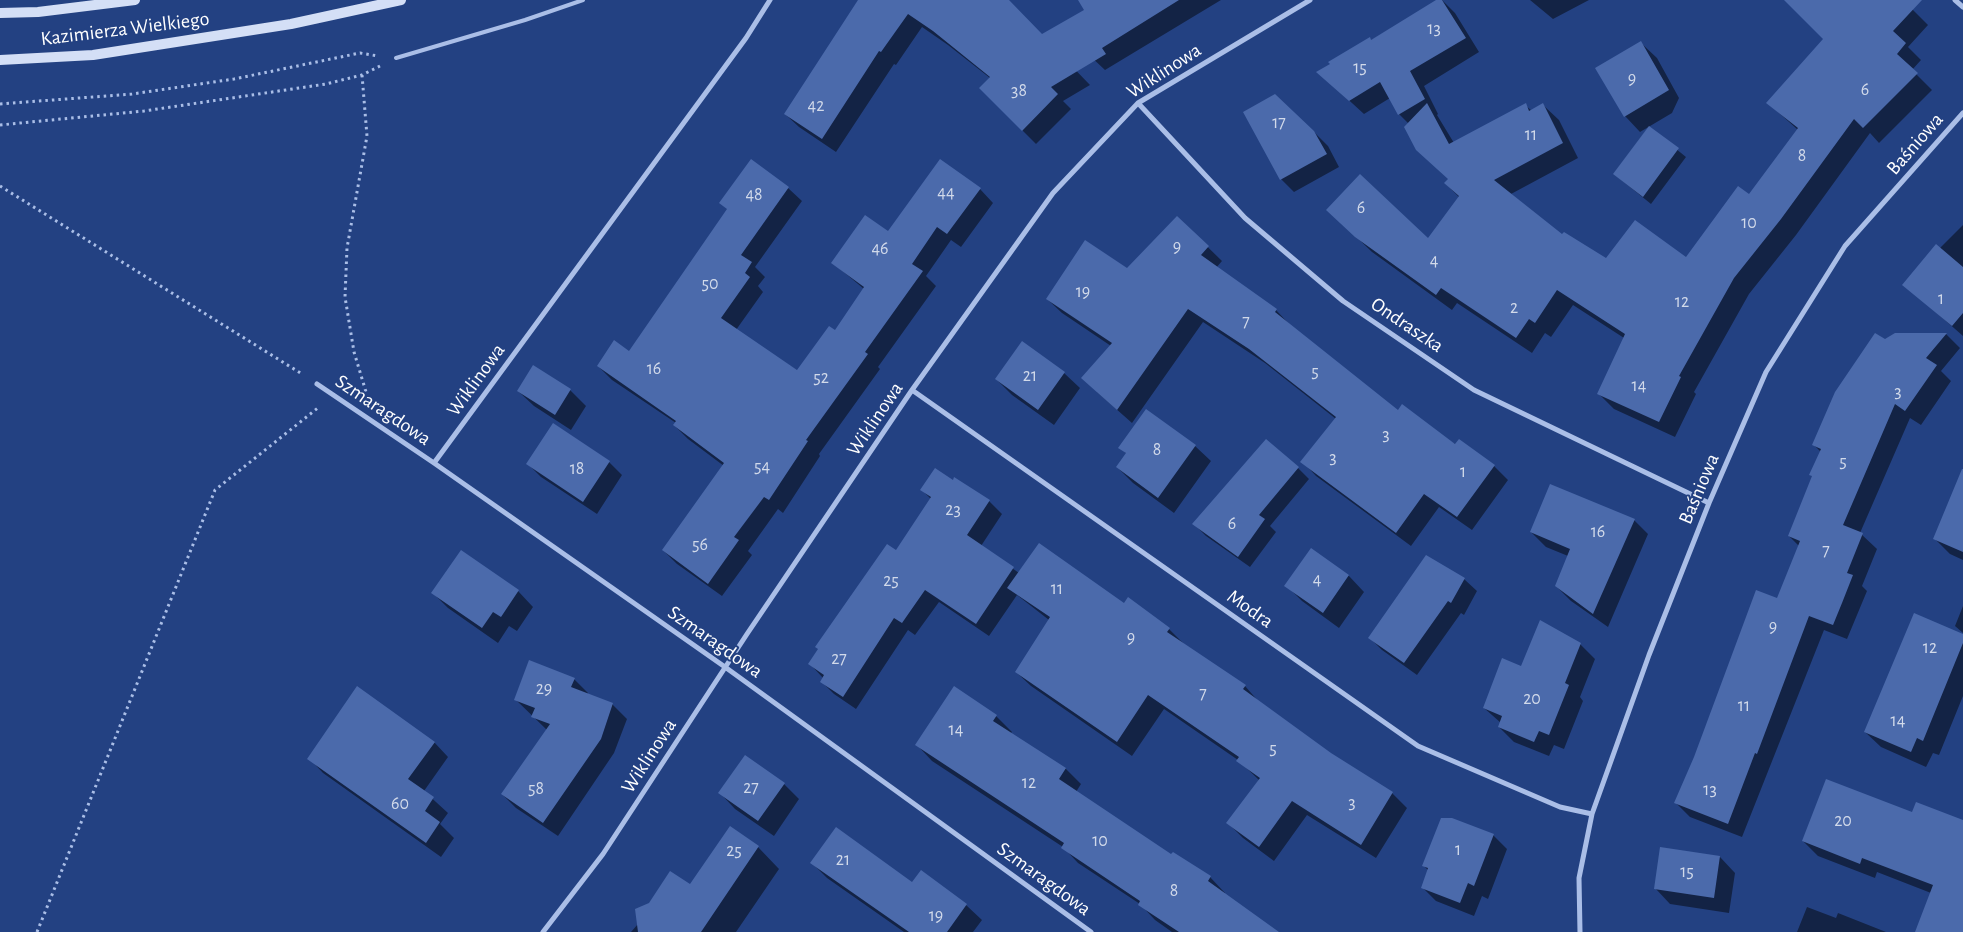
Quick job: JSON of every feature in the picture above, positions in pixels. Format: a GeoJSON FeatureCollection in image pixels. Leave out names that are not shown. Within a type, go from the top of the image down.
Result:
{"type":"FeatureCollection","features":[{"type":"Feature","properties":{"kind":"main road","name":"Kazimierza Wielkiego"},"geometry":{"type":"LineString","coordinates":[[0,13],[38,12],[135,0]]}},
{"type":"Feature","properties":{"kind":"main road","name":"Kazimierza Wielkiego"},"geometry":{"type":"LineString","coordinates":[[0,60],[93,55],[291,24],[401,0]]}},
{"type":"Feature","properties":{"kind":"street","name":"Wiklinowa"},"geometry":{"type":"LineString","coordinates":[[434,463],[746,38],[770,0]]}},
{"type":"Feature","properties":{"kind":"street","name":"Wiklinowa"},"geometry":{"type":"LineString","coordinates":[[543,932],[603,854],[725,667],[912,390],[1053,193],[1138,102],[1310,0]]}},
{"type":"Feature","properties":{"kind":"street"},"geometry":{"type":"LineString","coordinates":[[1955,0],[1963,7]]}},
{"type":"Feature","properties":{"kind":"street","name":"Ondraszka"},"geometry":{"type":"LineString","coordinates":[[1138,102],[1245,218],[1343,300],[1474,390],[1708,502]]}},
{"type":"Feature","properties":{"kind":"street","name":"Baśniowa"},"geometry":{"type":"LineString","coordinates":[[1580,932],[1579,878],[1592,814],[1649,655],[1708,502],[1766,372],[1845,246],[1963,113]]}},
{"type":"Feature","properties":{"kind":"street","name":"Szmaragdowa"},"geometry":{"type":"LineString","coordinates":[[317,384],[434,463],[725,667],[1091,932]]}},
{"type":"Feature","properties":{"kind":"street","name":"Modra"},"geometry":{"type":"LineString","coordinates":[[912,390],[1418,746],[1560,807],[1592,814]]}},
{"type":"Feature","properties":{"kind":"lane"},"geometry":{"type":"LineString","coordinates":[[396,58],[525,20],[583,0]]}},
{"type":"Feature","properties":{"kind":"path"},"geometry":{"type":"LineString","coordinates":[[0,104],[132,94],[234,79],[360,53],[396,58]]}},
{"type":"Feature","properties":{"kind":"path"},"geometry":{"type":"LineString","coordinates":[[0,125],[144,111],[326,84],[362,75],[396,58]]}},
{"type":"Feature","properties":{"kind":"path"},"geometry":{"type":"LineString","coordinates":[[362,75],[367,136],[347,248],[345,298],[354,352],[365,390],[382,427]]}},
{"type":"Feature","properties":{"kind":"path"},"geometry":{"type":"LineString","coordinates":[[0,186],[317,384]]}},
{"type":"Feature","properties":{"kind":"path"},"geometry":{"type":"LineString","coordinates":[[37,932],[215,490],[334,395]]}},
{"type":"Feature","properties":{"kind":"building"},"geometry":{"type":"Polygon","coordinates":[[[858,0],[1009,0],[1042,34],[1084,10],[1078,0],[1179,0],[1102,48],[1106,54],[1051,87],[1058,94],[1022,131],[979,88],[990,77],[933,31],[908,14],[881,52],[879,51],[822,139],[784,114],[858,0]]]}},
{"type":"Feature","properties":{"kind":"building"},"geometry":{"type":"Polygon","coordinates":[[[1436,0],[1442,0],[1466,38],[1410,71],[1425,99],[1398,115],[1380,82],[1349,101],[1316,72],[1330,64],[1328,62],[1370,37],[1371,40],[1436,0]]]}},
{"type":"Feature","properties":{"kind":"building"},"geometry":{"type":"Polygon","coordinates":[[[1784,0],[1922,0],[1893,31],[1906,43],[1897,54],[1918,73],[1863,128],[1854,119],[1781,219],[1734,278],[1679,376],[1681,377],[1659,422],[1597,394],[1625,334],[1557,290],[1535,323],[1529,319],[1516,338],[1441,288],[1436,295],[1355,237],[1326,210],[1360,174],[1428,238],[1459,196],[1444,183],[1448,179],[1416,150],[1404,127],[1427,103],[1449,144],[1526,103],[1529,111],[1543,103],[1563,143],[1494,180],[1562,234],[1564,232],[1606,258],[1635,220],[1686,257],[1738,186],[1749,194],[1798,128],[1766,103],[1823,39],[1784,0]]]}},
{"type":"Feature","properties":{"kind":"building"},"geometry":{"type":"Polygon","coordinates":[[[1641,41],[1669,90],[1624,117],[1595,68],[1641,41]]]}},
{"type":"Feature","properties":{"kind":"building"},"geometry":{"type":"Polygon","coordinates":[[[1275,94],[1314,131],[1327,154],[1280,180],[1243,112],[1275,94]]]}},
{"type":"Feature","properties":{"kind":"building"},"geometry":{"type":"Polygon","coordinates":[[[1649,126],[1679,148],[1643,197],[1613,174],[1649,126]]]}},
{"type":"Feature","properties":{"kind":"building"},"geometry":{"type":"Polygon","coordinates":[[[751,159],[789,187],[741,255],[752,262],[745,273],[750,277],[721,318],[797,370],[829,326],[835,330],[864,287],[831,263],[865,215],[888,231],[940,159],[981,188],[947,234],[937,227],[912,264],[923,271],[865,352],[868,354],[806,440],[808,441],[769,500],[764,497],[734,537],[739,540],[708,584],[662,550],[724,463],[673,425],[676,421],[597,366],[614,340],[629,351],[727,209],[719,203],[751,159]]]}},
{"type":"Feature","properties":{"kind":"building"},"geometry":{"type":"Polygon","coordinates":[[[1177,216],[1209,246],[1201,255],[1277,309],[1275,312],[1398,410],[1402,404],[1455,444],[1459,439],[1495,465],[1457,517],[1424,494],[1396,533],[1300,462],[1336,417],[1249,349],[1188,309],[1117,410],[1081,378],[1112,343],[1046,299],[1085,240],[1127,268],[1177,216]]]}},
{"type":"Feature","properties":{"kind":"building"},"geometry":{"type":"Polygon","coordinates":[[[1936,244],[1963,267],[1963,313],[1952,326],[1902,285],[1936,244]]]}},
{"type":"Feature","properties":{"kind":"building"},"geometry":{"type":"Polygon","coordinates":[[[1875,333],[1885,339],[1895,333],[1947,333],[1926,358],[1937,365],[1905,411],[1895,404],[1843,525],[1863,533],[1847,573],[1853,575],[1842,603],[1833,625],[1809,616],[1757,754],[1755,753],[1728,824],[1674,803],[1694,757],[1756,590],[1777,598],[1800,541],[1788,536],[1812,476],[1809,475],[1821,449],[1812,445],[1835,392],[1875,333]]]}},
{"type":"Feature","properties":{"kind":"building"},"geometry":{"type":"Polygon","coordinates":[[[1022,341],[1065,372],[1038,410],[995,379],[1022,341]]]}},
{"type":"Feature","properties":{"kind":"building"},"geometry":{"type":"Polygon","coordinates":[[[533,365],[571,389],[555,415],[517,391],[533,365]]]}},
{"type":"Feature","properties":{"kind":"building"},"geometry":{"type":"Polygon","coordinates":[[[1146,409],[1196,445],[1158,498],[1116,467],[1126,453],[1118,448],[1146,409]]]}},
{"type":"Feature","properties":{"kind":"building"},"geometry":{"type":"Polygon","coordinates":[[[553,423],[610,461],[583,502],[526,464],[553,423]]]}},
{"type":"Feature","properties":{"kind":"building"},"geometry":{"type":"Polygon","coordinates":[[[1266,439],[1299,467],[1259,515],[1265,519],[1238,557],[1192,524],[1266,439]]]}},
{"type":"Feature","properties":{"kind":"building"},"geometry":{"type":"Polygon","coordinates":[[[935,468],[953,480],[954,477],[990,500],[967,535],[1014,567],[976,624],[925,590],[902,623],[894,618],[843,697],[820,682],[824,675],[808,664],[818,649],[815,647],[887,544],[896,550],[931,497],[920,490],[935,468]]]}},
{"type":"Feature","properties":{"kind":"building"},"geometry":{"type":"Polygon","coordinates":[[[1963,469],[1963,552],[1933,539],[1963,469]]]}},
{"type":"Feature","properties":{"kind":"building"},"geometry":{"type":"Polygon","coordinates":[[[1550,484],[1635,519],[1593,614],[1555,586],[1570,549],[1530,532],[1550,484]]]}},
{"type":"Feature","properties":{"kind":"building"},"geometry":{"type":"Polygon","coordinates":[[[1039,543],[1124,603],[1128,597],[1170,628],[1167,632],[1246,685],[1243,689],[1331,753],[1393,792],[1361,845],[1292,801],[1259,847],[1226,823],[1260,778],[1236,761],[1239,757],[1148,695],[1117,742],[1015,672],[1050,617],[1007,588],[1039,543]]]}},
{"type":"Feature","properties":{"kind":"building"},"geometry":{"type":"Polygon","coordinates":[[[1311,548],[1349,575],[1323,613],[1284,586],[1311,548]]]}},
{"type":"Feature","properties":{"kind":"building"},"geometry":{"type":"Polygon","coordinates":[[[461,550],[519,590],[501,617],[493,612],[482,628],[431,593],[461,550]]]}},
{"type":"Feature","properties":{"kind":"building"},"geometry":{"type":"Polygon","coordinates":[[[1426,555],[1465,578],[1451,603],[1448,601],[1404,663],[1368,638],[1426,555]]]}},
{"type":"Feature","properties":{"kind":"building"},"geometry":{"type":"Polygon","coordinates":[[[1914,613],[1963,634],[1963,643],[1923,741],[1917,738],[1911,752],[1864,732],[1914,613]]]}},
{"type":"Feature","properties":{"kind":"building"},"geometry":{"type":"Polygon","coordinates":[[[1540,620],[1581,643],[1565,683],[1569,685],[1549,735],[1539,731],[1534,742],[1498,727],[1502,716],[1483,708],[1502,658],[1521,666],[1540,620]]]}},
{"type":"Feature","properties":{"kind":"building"},"geometry":{"type":"Polygon","coordinates":[[[529,660],[575,678],[571,687],[613,703],[601,739],[543,823],[501,794],[550,724],[531,717],[535,708],[514,700],[529,660]]]}},
{"type":"Feature","properties":{"kind":"building"},"geometry":{"type":"Polygon","coordinates":[[[357,686],[435,742],[408,779],[434,797],[425,811],[440,822],[426,843],[307,759],[357,686]]]}},
{"type":"Feature","properties":{"kind":"building"},"geometry":{"type":"Polygon","coordinates":[[[954,686],[997,715],[993,721],[1066,768],[1059,779],[1171,854],[1173,852],[1211,876],[1208,881],[1279,932],[1179,932],[1138,905],[1140,901],[1061,848],[1064,843],[915,745],[954,686]]]}},
{"type":"Feature","properties":{"kind":"building"},"geometry":{"type":"Polygon","coordinates":[[[745,755],[785,783],[758,821],[718,793],[745,755]]]}},
{"type":"Feature","properties":{"kind":"building"},"geometry":{"type":"Polygon","coordinates":[[[1826,779],[1912,812],[1916,802],[1963,820],[1963,932],[1915,932],[1933,885],[1862,858],[1860,864],[1802,841],[1826,779]]]}},
{"type":"Feature","properties":{"kind":"building"},"geometry":{"type":"Polygon","coordinates":[[[1441,818],[1452,818],[1494,834],[1474,886],[1468,883],[1460,903],[1421,888],[1428,868],[1422,866],[1441,818]]]}},
{"type":"Feature","properties":{"kind":"building"},"geometry":{"type":"Polygon","coordinates":[[[730,826],[759,846],[701,932],[638,932],[635,909],[649,903],[670,871],[690,884],[730,826]]]}},
{"type":"Feature","properties":{"kind":"building"},"geometry":{"type":"Polygon","coordinates":[[[836,827],[912,882],[921,870],[967,904],[947,932],[909,932],[810,863],[836,827]]]}},
{"type":"Feature","properties":{"kind":"building"},"geometry":{"type":"Polygon","coordinates":[[[1660,847],[1720,856],[1714,898],[1654,889],[1660,847]]]}}]}
